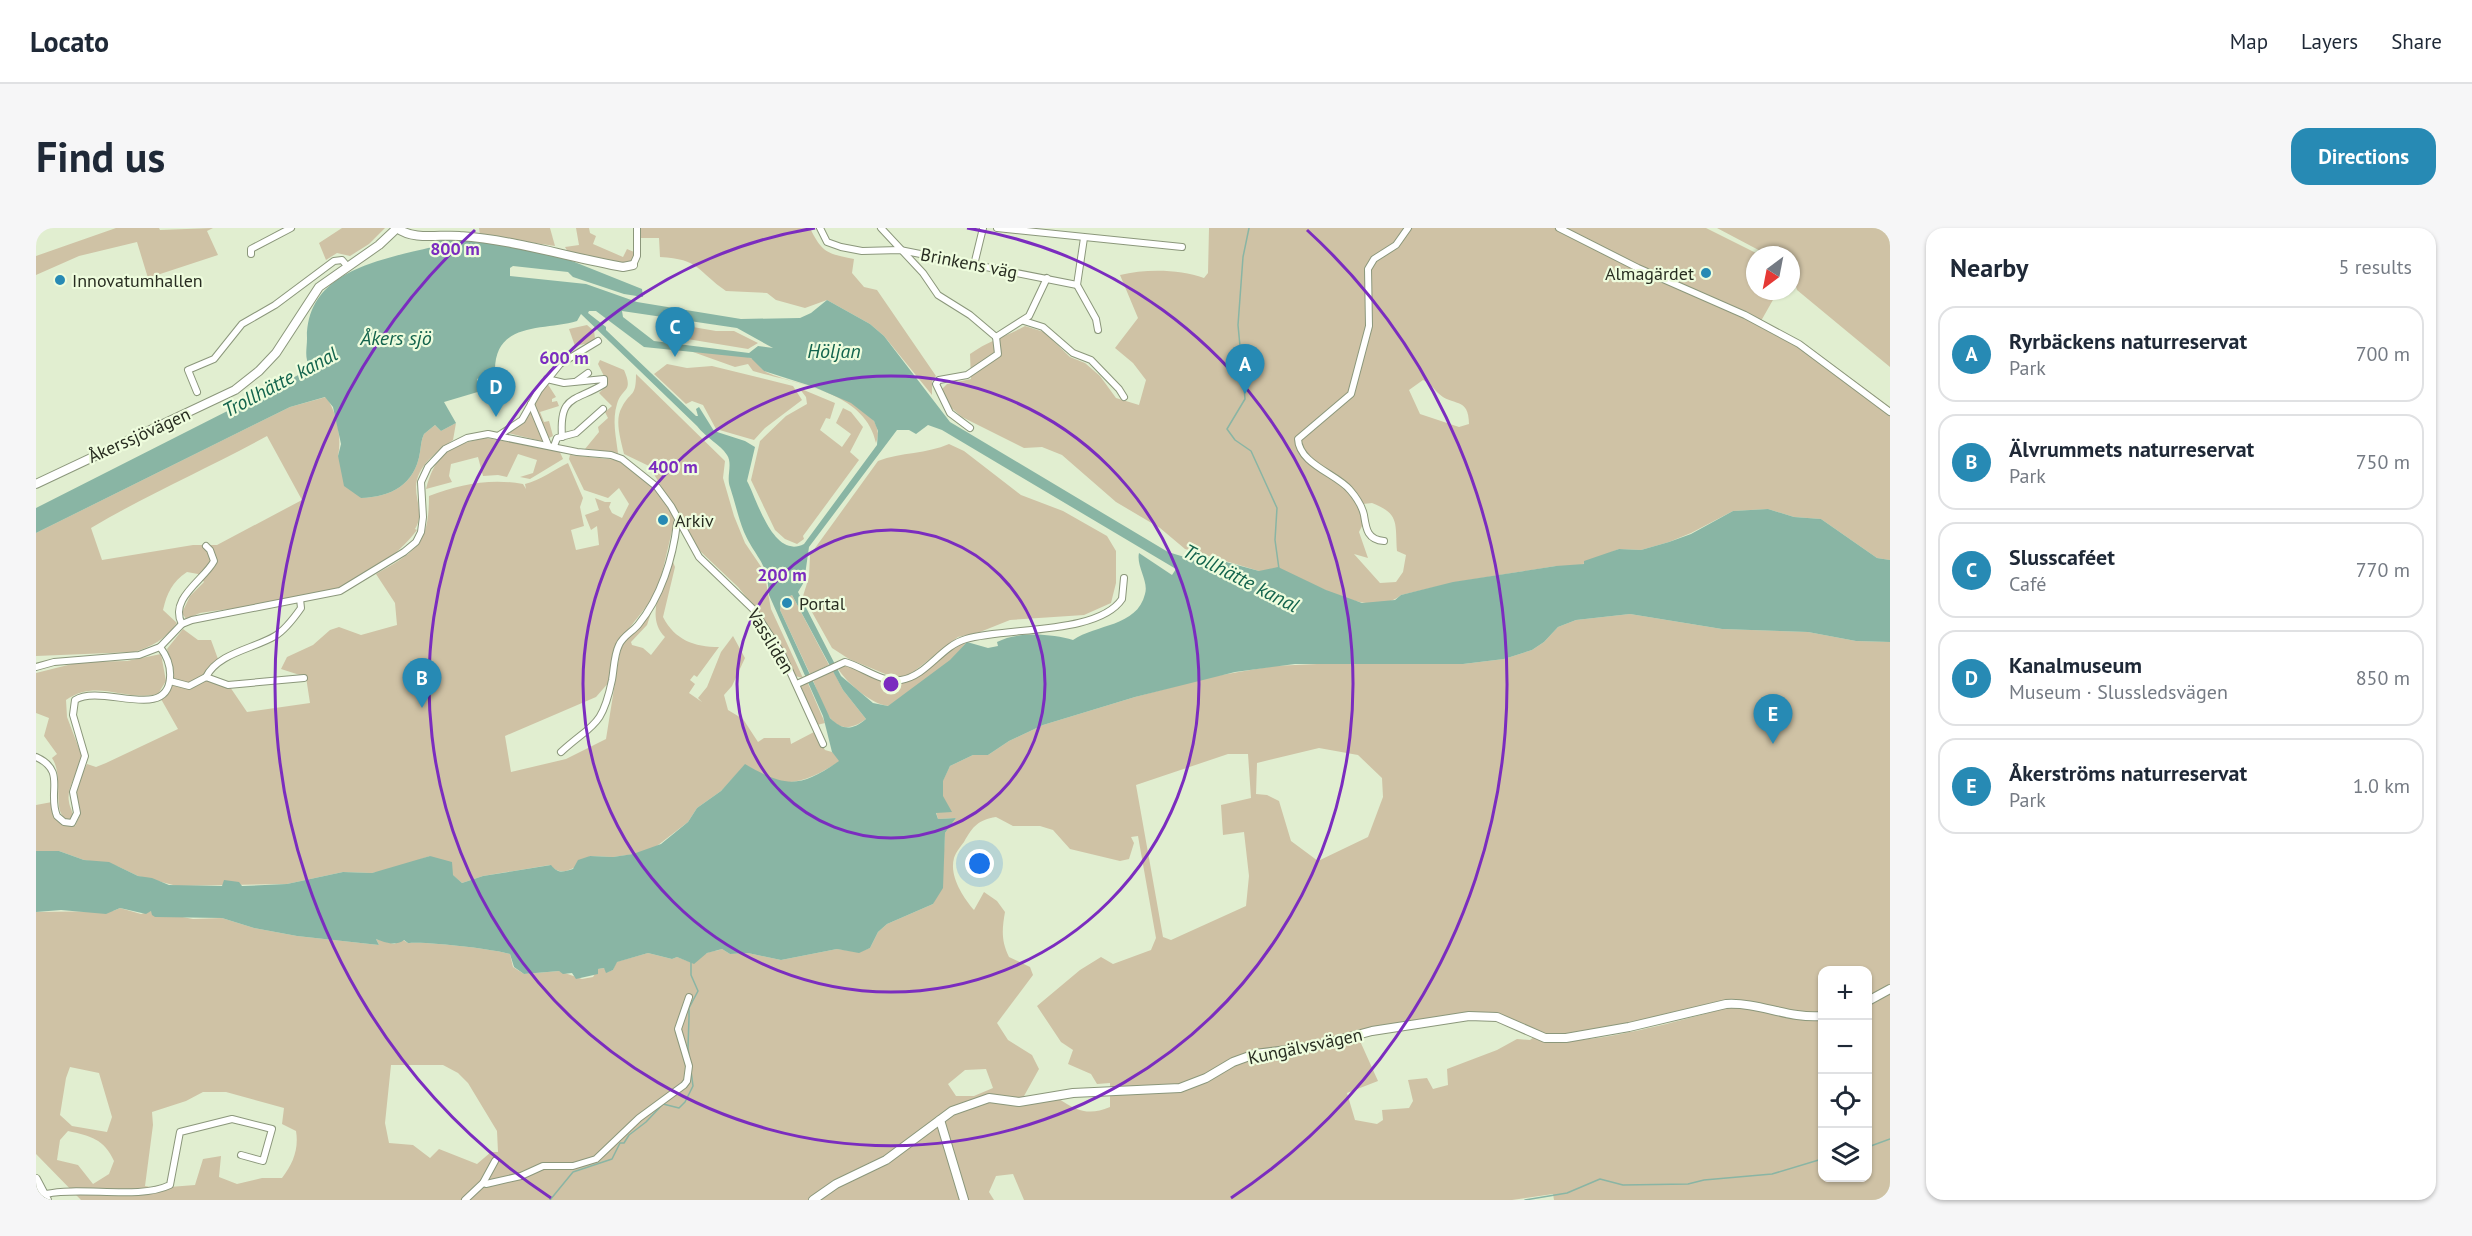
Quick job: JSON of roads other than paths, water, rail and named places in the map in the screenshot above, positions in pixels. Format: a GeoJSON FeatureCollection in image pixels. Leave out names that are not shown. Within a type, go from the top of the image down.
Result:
{"type":"FeatureCollection","features":[{"type":"Feature","properties":{"kind":"street"},"geometry":{"type":"LineString","coordinates":[[251,254],[251,249],[256,244],[291,228]]}},
{"type":"Feature","properties":{"kind":"street","name":"Åkerssjövägen"},"geometry":{"type":"LineString","coordinates":[[36,483],[235,390],[276,353],[315,291],[379,245],[397,228],[414,235],[478,238],[546,249],[623,267],[633,265],[637,256],[637,228]]}},
{"type":"Feature","properties":{"kind":"street","name":"Brinkens väg"},"geometry":{"type":"LineString","coordinates":[[820,228],[823,237],[832,245],[862,251],[900,250],[1077,285]]}},
{"type":"Feature","properties":{"kind":"street"},"geometry":{"type":"LineString","coordinates":[[881,228],[945,301],[970,315],[996,336],[998,354],[967,375],[939,380],[936,384],[950,413],[970,428]]}},
{"type":"Feature","properties":{"kind":"street"},"geometry":{"type":"LineString","coordinates":[[974,265],[983,228]]}},
{"type":"Feature","properties":{"kind":"street"},"geometry":{"type":"LineString","coordinates":[[997,228],[1182,247]]}},
{"type":"Feature","properties":{"kind":"street"},"geometry":{"type":"LineString","coordinates":[[1384,541],[1374,538],[1366,530],[1362,510],[1349,489],[1311,460],[1298,444],[1298,439],[1351,394],[1369,326],[1368,269],[1374,259],[1396,245],[1408,228]]}},
{"type":"Feature","properties":{"kind":"street"},"geometry":{"type":"LineString","coordinates":[[1559,228],[1638,268],[1745,315],[1799,344],[1890,412]]}},
{"type":"Feature","properties":{"kind":"street"},"geometry":{"type":"LineString","coordinates":[[1084,238],[1077,285],[1096,319],[1098,330]]}},
{"type":"Feature","properties":{"kind":"street"},"geometry":{"type":"LineString","coordinates":[[197,392],[188,370],[214,358],[242,324],[275,304],[334,261],[342,260],[348,267]]}},
{"type":"Feature","properties":{"kind":"street"},"geometry":{"type":"LineString","coordinates":[[996,336],[1024,321],[1035,307],[1047,278]]}},
{"type":"Feature","properties":{"kind":"street"},"geometry":{"type":"LineString","coordinates":[[1024,321],[1048,330],[1073,353],[1091,360],[1119,389],[1124,398]]}},
{"type":"Feature","properties":{"kind":"street"},"geometry":{"type":"LineString","coordinates":[[498,436],[522,420],[547,379],[564,361],[597,341]]}},
{"type":"Feature","properties":{"kind":"street"},"geometry":{"type":"LineString","coordinates":[[576,381],[588,373]]}},
{"type":"Feature","properties":{"kind":"street"},"geometry":{"type":"LineString","coordinates":[[547,379],[564,384],[600,378],[604,382],[576,396],[564,410],[561,421],[568,451]]}},
{"type":"Feature","properties":{"kind":"street"},"geometry":{"type":"LineString","coordinates":[[531,405],[551,445],[557,438],[581,430],[603,409]]}},
{"type":"Feature","properties":{"kind":"street","name":"Vassliden"},"geometry":{"type":"LineString","coordinates":[[182,624],[241,608],[340,591],[408,550],[421,532],[423,517],[421,482],[432,461],[445,448],[467,438],[479,435],[498,436],[551,445],[568,451],[611,455],[622,459],[657,487],[699,556],[743,597],[760,618],[796,684],[823,744]]}},
{"type":"Feature","properties":{"kind":"street"},"geometry":{"type":"LineString","coordinates":[[561,752],[591,729],[604,708],[618,646],[638,626],[656,597],[668,564],[676,523],[679,521]]}},
{"type":"Feature","properties":{"kind":"street"},"geometry":{"type":"LineString","coordinates":[[36,661],[54,662],[129,656],[160,647],[182,624],[180,616],[184,597],[214,561],[206,546]]}},
{"type":"Feature","properties":{"kind":"street"},"geometry":{"type":"LineString","coordinates":[[796,684],[837,663],[849,663],[892,680],[908,678],[967,639],[1069,626],[1110,610],[1122,599],[1124,578]]}},
{"type":"Feature","properties":{"kind":"street"},"geometry":{"type":"LineString","coordinates":[[170,681],[189,686],[206,677],[210,670],[223,660],[278,634],[301,608],[300,599]]}},
{"type":"Feature","properties":{"kind":"street"},"geometry":{"type":"LineString","coordinates":[[37,759],[48,764],[54,772],[56,813],[64,822],[72,823],[77,813],[73,792],[85,763],[73,715],[75,700],[94,694],[146,701],[159,697],[170,681],[168,659],[160,647]]}},
{"type":"Feature","properties":{"kind":"street"},"geometry":{"type":"LineString","coordinates":[[36,667],[54,662]]}},
{"type":"Feature","properties":{"kind":"street"},"geometry":{"type":"LineString","coordinates":[[206,677],[228,685],[304,678]]}},
{"type":"Feature","properties":{"kind":"street"},"geometry":{"type":"LineString","coordinates":[[1872,998],[1890,989]]}},
{"type":"Feature","properties":{"kind":"street"},"geometry":{"type":"LineString","coordinates":[[483,1183],[521,1176],[543,1167],[573,1166],[596,1159],[639,1118],[684,1085],[687,1081],[689,1066],[678,1029],[689,997]]}},
{"type":"Feature","properties":{"kind":"street","name":"Kungälvsvägen"},"geometry":{"type":"LineString","coordinates":[[813,1200],[836,1184],[886,1160],[964,1105],[993,1098],[1019,1102],[1072,1093],[1180,1088],[1255,1054],[1312,1047],[1372,1031],[1470,1016],[1497,1017],[1545,1038],[1566,1038],[1629,1027],[1738,1003],[1800,1017],[1818,1016]]}},
{"type":"Feature","properties":{"kind":"street"},"geometry":{"type":"LineString","coordinates":[[36,1179],[46,1197],[62,1193],[128,1199],[167,1188],[180,1132],[232,1119],[272,1129],[261,1171]]}},
{"type":"Feature","properties":{"kind":"street"},"geometry":{"type":"LineString","coordinates":[[940,1120],[964,1200]]}},
{"type":"Feature","properties":{"kind":"street"},"geometry":{"type":"LineString","coordinates":[[241,1155],[264,1161]]}},
{"type":"Feature","properties":{"kind":"street"},"geometry":{"type":"LineString","coordinates":[[465,1200],[483,1183],[495,1161]]}},
{"type":"Feature","properties":{"kind":"water"},"geometry":{"type":"Polygon","coordinates":[[[451,238],[454,242],[468,239],[552,253],[642,289],[643,297],[624,294],[573,277],[568,272],[513,266],[510,268],[510,276],[586,284],[637,302],[741,319],[800,318],[811,313],[827,300],[870,324],[884,336],[950,422],[1168,552],[1201,562],[1204,556],[1259,571],[1278,567],[1326,590],[1362,603],[1395,600],[1401,595],[1453,582],[1556,566],[1584,564],[1584,561],[1619,549],[1641,550],[1669,542],[1691,534],[1733,511],[1768,509],[1794,517],[1821,519],[1877,558],[1890,560],[1890,642],[1856,641],[1808,632],[1722,629],[1630,614],[1576,620],[1558,627],[1544,642],[1532,650],[1504,659],[1463,664],[1295,664],[1235,672],[1135,697],[1043,725],[1009,741],[988,755],[973,755],[950,766],[943,781],[943,796],[952,812],[936,813],[938,819],[956,818],[945,833],[943,888],[933,904],[887,924],[878,932],[870,948],[859,953],[837,949],[781,960],[748,953],[730,954],[722,949],[707,953],[694,964],[677,957],[672,959],[648,953],[617,962],[613,970],[606,973],[604,968],[598,969],[598,974],[576,979],[572,973],[563,974],[559,971],[524,974],[514,967],[510,954],[475,948],[408,943],[404,940],[390,943],[376,939],[379,945],[297,936],[254,928],[222,918],[155,917],[151,911],[146,914],[120,908],[106,914],[61,910],[36,912],[36,851],[59,851],[84,860],[109,862],[138,876],[152,878],[169,885],[222,886],[224,880],[239,882],[242,886],[287,884],[343,872],[372,873],[430,856],[452,862],[453,875],[462,883],[483,876],[551,865],[561,872],[573,869],[578,860],[590,856],[613,857],[633,854],[661,844],[688,822],[697,808],[721,791],[745,764],[782,781],[793,782],[814,776],[839,761],[832,752],[823,716],[769,595],[764,567],[742,526],[729,483],[727,455],[581,314],[577,321],[523,331],[512,336],[503,344],[497,356],[495,372],[477,379],[481,391],[444,402],[456,423],[441,431],[435,425],[424,434],[413,473],[407,481],[392,492],[361,498],[344,486],[338,456],[341,444],[333,407],[325,397],[290,407],[36,533],[36,508],[320,364],[319,362],[310,366],[307,360],[310,316],[319,298],[332,283],[369,264],[432,247],[432,242],[451,238]],[[596,311],[588,313],[606,327],[606,330],[696,416],[698,416],[696,409],[699,407],[714,431],[745,441],[755,447],[747,481],[761,513],[775,536],[783,543],[793,547],[804,544],[877,445],[878,431],[874,421],[851,403],[814,387],[764,371],[751,358],[644,347],[596,311]],[[622,311],[623,317],[654,341],[749,353],[758,346],[773,348],[737,328],[622,311]],[[928,425],[916,434],[909,430],[897,430],[809,547],[804,582],[798,592],[841,676],[873,703],[888,706],[950,660],[967,642],[988,648],[998,646],[997,642],[1005,639],[1025,635],[1055,636],[1073,640],[1125,619],[1141,605],[1145,594],[1139,553],[1172,575],[1176,569],[942,430],[928,425]],[[792,595],[782,600],[780,610],[830,718],[843,727],[852,727],[861,723],[866,719],[843,690],[792,595]]]}},
{"type":"Feature","properties":{"kind":"waterway"},"geometry":{"type":"LineString","coordinates":[[1249,228],[1243,257],[1238,325],[1245,399],[1227,429],[1235,440],[1251,451],[1277,508],[1275,540],[1279,569]]}},
{"type":"Feature","properties":{"kind":"waterway"},"geometry":{"type":"LineString","coordinates":[[550,1200],[573,1172],[612,1159],[620,1143],[624,1143],[629,1135],[646,1122],[663,1104],[679,1108],[685,1102],[693,1086],[688,1048],[689,1008],[698,991],[691,975],[691,961]]}},
{"type":"Feature","properties":{"kind":"waterway"},"geometry":{"type":"LineString","coordinates":[[1872,1146],[1890,1139]]}},
{"type":"Feature","properties":{"kind":"waterway"},"geometry":{"type":"LineString","coordinates":[[1525,1200],[1567,1193],[1600,1179],[1623,1185],[1688,1184],[1704,1180],[1772,1174],[1818,1160]]}},
{"type":"Feature","properties":{"kind":"place","name":"Almagärdet"},"geometry":{"type":"Point","coordinates":[1706,273]}},
{"type":"Feature","properties":{"kind":"place","name":"Innovatumhallen"},"geometry":{"type":"Point","coordinates":[60,280]}},
{"type":"Feature","properties":{"kind":"place","name":"Slusscaféet"},"geometry":{"type":"Point","coordinates":[675,357]}},
{"type":"Feature","properties":{"kind":"place","name":"Ryrbäckens naturreservat"},"geometry":{"type":"Point","coordinates":[1245,394]}},
{"type":"Feature","properties":{"kind":"place","name":"Kanalmuseum"},"geometry":{"type":"Point","coordinates":[496,417]}},
{"type":"Feature","properties":{"kind":"place","name":"Arkiv"},"geometry":{"type":"Point","coordinates":[663,520]}},
{"type":"Feature","properties":{"kind":"place","name":"Portal"},"geometry":{"type":"Point","coordinates":[787,603]}},
{"type":"Feature","properties":{"kind":"place","name":"Älvrummets naturreservat"},"geometry":{"type":"Point","coordinates":[422,708]}},
{"type":"Feature","properties":{"kind":"place","name":"Åkerströms naturreservat"},"geometry":{"type":"Point","coordinates":[1773,744]}},
{"type":"Feature","properties":{"kind":"water label","name":"Åkers sjö"},"geometry":{"type":"Point","coordinates":[396,338]}},
{"type":"Feature","properties":{"kind":"water label","name":"Höljan"},"geometry":{"type":"Point","coordinates":[834,351]}},
{"type":"Feature","properties":{"kind":"water label","name":"Trollhätte kanal"},"geometry":{"type":"Point","coordinates":[280,382]}},
{"type":"Feature","properties":{"kind":"water label","name":"Trollhätte kanal"},"geometry":{"type":"Point","coordinates":[1241,578]}}]}
